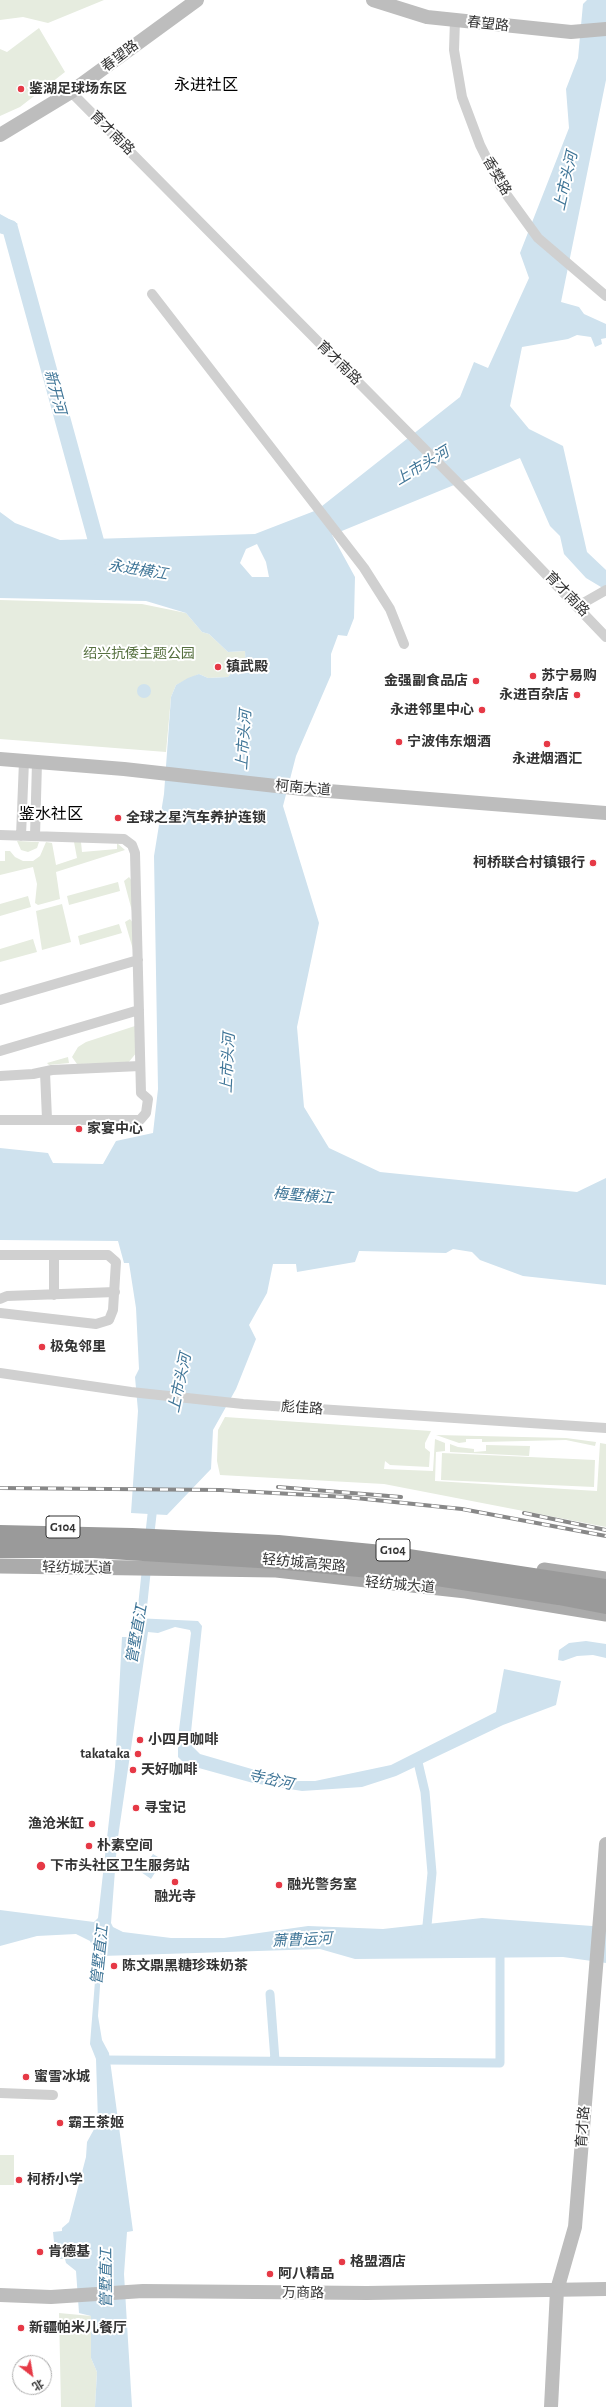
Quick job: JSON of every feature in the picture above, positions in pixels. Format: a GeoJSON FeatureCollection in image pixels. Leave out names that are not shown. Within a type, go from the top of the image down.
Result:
{"type":"FeatureCollection","features":[{"type":"Feature","properties":{"kind":"highway","name":"轻纺城高架路"},"geometry":{"type":"LineString","coordinates":[[0,1534],[132,1537],[278,1544],[382,1554],[606,1588]]}},
{"type":"Feature","properties":{"kind":"highway","name":"轻纺城高架路"},"geometry":{"type":"LineString","coordinates":[[0,1549],[94,1549],[275,1560],[412,1573],[559,1596],[606,1605]]}},
{"type":"Feature","properties":{"kind":"main road","name":"G104"},"geometry":{"type":"LineString","coordinates":[[0,1525],[255,1535],[481,1560],[606,1579]]}},
{"type":"Feature","properties":{"kind":"main road","name":"轻纺城大道"},"geometry":{"type":"LineString","coordinates":[[0,1566],[124,1569],[276,1570],[466,1591],[606,1614]]}},
{"type":"Feature","properties":{"kind":"street","name":"春望路"},"geometry":{"type":"LineString","coordinates":[[0,135],[71,92],[197,0]]}},
{"type":"Feature","properties":{"kind":"street","name":"春望路"},"geometry":{"type":"LineString","coordinates":[[374,0],[427,17],[571,32],[606,29]]}},
{"type":"Feature","properties":{"kind":"street","name":"香樊路"},"geometry":{"type":"LineString","coordinates":[[455,20],[454,50],[462,97],[480,145],[501,187],[538,238],[606,296]]}},
{"type":"Feature","properties":{"kind":"street","name":"育才南路"},"geometry":{"type":"LineString","coordinates":[[71,92],[470,495],[606,636]]}},
{"type":"Feature","properties":{"kind":"street"},"geometry":{"type":"LineString","coordinates":[[152,294],[314,506],[364,568],[390,608],[404,644]]}},
{"type":"Feature","properties":{"kind":"street"},"geometry":{"type":"LineString","coordinates":[[578,606],[604,592]]}},
{"type":"Feature","properties":{"kind":"street","name":"柯南大道"},"geometry":{"type":"LineString","coordinates":[[0,759],[124,769],[303,789],[606,813]]}},
{"type":"Feature","properties":{"kind":"street"},"geometry":{"type":"LineString","coordinates":[[21,836],[30,761]]}},
{"type":"Feature","properties":{"kind":"street"},"geometry":{"type":"LineString","coordinates":[[30,761],[35,836]]}},
{"type":"Feature","properties":{"kind":"street"},"geometry":{"type":"LineString","coordinates":[[0,836],[124,839],[132,845],[135,853],[141,1093],[148,1099],[146,1113],[140,1120],[0,1120]]}},
{"type":"Feature","properties":{"kind":"street"},"geometry":{"type":"LineString","coordinates":[[0,1000],[138,960]]}},
{"type":"Feature","properties":{"kind":"street"},"geometry":{"type":"LineString","coordinates":[[0,1051],[139,1010]]}},
{"type":"Feature","properties":{"kind":"street"},"geometry":{"type":"LineString","coordinates":[[0,1076],[140,1066]]}},
{"type":"Feature","properties":{"kind":"street"},"geometry":{"type":"LineString","coordinates":[[45,1072],[47,1119]]}},
{"type":"Feature","properties":{"kind":"street"},"geometry":{"type":"LineString","coordinates":[[0,1255],[108,1255],[116,1262],[113,1310],[109,1320],[96,1324],[0,1313]]}},
{"type":"Feature","properties":{"kind":"street"},"geometry":{"type":"LineString","coordinates":[[54,1255],[54,1294]]}},
{"type":"Feature","properties":{"kind":"street"},"geometry":{"type":"LineString","coordinates":[[0,1299],[7,1296],[115,1292]]}},
{"type":"Feature","properties":{"kind":"street","name":"彪佳路"},"geometry":{"type":"LineString","coordinates":[[0,1373],[131,1392],[244,1404],[606,1428]]}},
{"type":"Feature","properties":{"kind":"street","name":"育才路"},"geometry":{"type":"LineString","coordinates":[[551,2407],[557,2290],[575,2226],[601,1888],[606,1844]]}},
{"type":"Feature","properties":{"kind":"street"},"geometry":{"type":"LineString","coordinates":[[0,2093],[53,2095]]}},
{"type":"Feature","properties":{"kind":"street","name":"万商路"},"geometry":{"type":"LineString","coordinates":[[0,2295],[52,2297],[143,2291],[367,2293],[606,2289]]}},
{"type":"Feature","properties":{"kind":"green space"},"geometry":{"type":"Polygon","coordinates":[[[0,0],[104,0],[48,23],[23,17],[0,20],[0,0]]]}},
{"type":"Feature","properties":{"kind":"green space","name":"鉴湖足球场东区"},"geometry":{"type":"Polygon","coordinates":[[[39,28],[65,72],[20,107],[0,116],[0,49],[7,52],[39,28]]]}},
{"type":"Feature","properties":{"kind":"green space","name":"绍兴抗倭主题公园"},"geometry":{"type":"Polygon","coordinates":[[[0,600],[142,604],[186,613],[202,632],[209,634],[228,652],[245,651],[246,669],[235,669],[228,677],[208,678],[199,674],[176,685],[171,697],[166,752],[0,739],[0,600]]]}},
{"type":"Feature","properties":{"kind":"green space"},"geometry":{"type":"Polygon","coordinates":[[[17,841],[39,842],[37,848],[28,852],[21,850],[17,841]]]}},
{"type":"Feature","properties":{"kind":"green space"},"geometry":{"type":"Polygon","coordinates":[[[46,842],[52,843],[56,865],[77,858],[74,842],[81,842],[82,852],[117,849],[117,843],[125,850],[56,872],[60,899],[38,905],[35,903],[37,884],[33,867],[0,875],[0,861],[5,861],[5,851],[10,851],[15,857],[23,861],[33,861],[40,856],[46,842]]]}},
{"type":"Feature","properties":{"kind":"green space"},"geometry":{"type":"Polygon","coordinates":[[[129,877],[132,881],[132,911],[124,881],[129,877]]]}},
{"type":"Feature","properties":{"kind":"green space"},"geometry":{"type":"Polygon","coordinates":[[[118,882],[120,891],[69,905],[67,896],[118,882]]]}},
{"type":"Feature","properties":{"kind":"green space"},"geometry":{"type":"Polygon","coordinates":[[[28,896],[31,907],[0,916],[0,904],[28,896]]]}},
{"type":"Feature","properties":{"kind":"green space"},"geometry":{"type":"Polygon","coordinates":[[[62,904],[71,942],[42,950],[36,911],[62,904]]]}},
{"type":"Feature","properties":{"kind":"green space"},"geometry":{"type":"Polygon","coordinates":[[[130,919],[133,923],[134,953],[125,922],[130,919]]]}},
{"type":"Feature","properties":{"kind":"green space"},"geometry":{"type":"Polygon","coordinates":[[[119,924],[122,933],[80,945],[78,936],[119,924]]]}},
{"type":"Feature","properties":{"kind":"green space"},"geometry":{"type":"Polygon","coordinates":[[[33,939],[37,952],[0,962],[0,949],[33,939]]]}},
{"type":"Feature","properties":{"kind":"green space"},"geometry":{"type":"Polygon","coordinates":[[[138,1025],[137,1052],[128,1063],[77,1064],[72,1057],[78,1047],[86,1042],[138,1025]]]}},
{"type":"Feature","properties":{"kind":"green space"},"geometry":{"type":"Polygon","coordinates":[[[68,1057],[69,1063],[49,1065],[47,1063],[68,1057]]]}},
{"type":"Feature","properties":{"kind":"green space"},"geometry":{"type":"Polygon","coordinates":[[[225,1417],[431,1431],[425,1443],[425,1448],[430,1452],[429,1467],[390,1465],[385,1461],[384,1469],[433,1471],[435,1439],[445,1443],[445,1451],[436,1452],[435,1481],[597,1491],[600,1443],[606,1444],[606,1527],[384,1484],[220,1475],[217,1461],[218,1430],[225,1417]]]}},
{"type":"Feature","properties":{"kind":"green space"},"geometry":{"type":"Polygon","coordinates":[[[436,1435],[566,1438],[596,1442],[595,1446],[566,1440],[482,1442],[482,1439],[466,1439],[466,1442],[459,1443],[436,1435]]]}},
{"type":"Feature","properties":{"kind":"green space"},"geometry":{"type":"Polygon","coordinates":[[[450,1444],[458,1447],[474,1449],[474,1452],[486,1451],[486,1445],[530,1446],[529,1456],[450,1452],[450,1444]]]}},
{"type":"Feature","properties":{"kind":"green space"},"geometry":{"type":"Polygon","coordinates":[[[442,1453],[595,1460],[594,1487],[441,1480],[442,1453]]]}},
{"type":"Feature","properties":{"kind":"green space"},"geometry":{"type":"Polygon","coordinates":[[[0,2155],[14,2155],[14,2185],[0,2185],[0,2155]]]}},
{"type":"Feature","properties":{"kind":"green space"},"geometry":{"type":"Polygon","coordinates":[[[59,2313],[91,2316],[91,2358],[97,2372],[95,2407],[61,2407],[59,2313]]]}},
{"type":"Feature","properties":{"kind":"water"},"geometry":{"type":"Polygon","coordinates":[[[587,0],[606,0],[606,80],[561,302],[579,307],[584,314],[606,324],[606,338],[601,339],[602,344],[595,347],[591,337],[577,335],[568,339],[522,347],[510,406],[529,429],[563,446],[587,552],[606,570],[606,590],[586,578],[564,554],[560,536],[550,526],[520,458],[332,535],[355,577],[354,618],[347,636],[338,635],[331,654],[331,675],[296,756],[283,806],[319,923],[297,1027],[304,1107],[329,1148],[380,1172],[577,1192],[606,1178],[606,1285],[523,1276],[480,1260],[472,1252],[453,1249],[446,1253],[359,1251],[355,1262],[297,1272],[296,1264],[273,1264],[267,1293],[249,1325],[256,1339],[236,1389],[213,1430],[211,1469],[167,1515],[131,1513],[138,1411],[135,1377],[139,1369],[136,1308],[129,1263],[124,1263],[118,1241],[0,1240],[0,1148],[48,1153],[53,1163],[103,1164],[116,1141],[153,1133],[158,1089],[154,856],[164,794],[171,697],[176,685],[188,678],[199,674],[208,678],[228,677],[235,669],[246,669],[245,651],[228,652],[209,634],[202,632],[186,613],[146,601],[0,598],[0,512],[15,523],[60,540],[255,534],[317,510],[460,397],[474,362],[488,368],[529,278],[520,253],[569,128],[566,89],[578,58],[583,4],[587,0]],[[257,544],[246,549],[240,563],[252,577],[269,577],[266,562],[257,544]]]}},
{"type":"Feature","properties":{"kind":"water"},"geometry":{"type":"Polygon","coordinates":[[[0,214],[18,224],[5,234],[0,233],[0,214]]]}},
{"type":"Feature","properties":{"kind":"water"},"geometry":{"type":"Polygon","coordinates":[[[144,684],[149,686],[151,691],[149,696],[144,698],[139,696],[137,691],[139,686],[144,684]]]}},
{"type":"Feature","properties":{"kind":"water"},"geometry":{"type":"Polygon","coordinates":[[[135,1618],[198,1621],[202,1626],[191,1732],[192,1746],[200,1754],[293,1781],[315,1781],[391,1765],[496,1712],[504,1669],[561,1681],[556,1705],[503,1725],[396,1776],[362,1787],[302,1791],[253,1783],[188,1765],[178,1757],[178,1738],[191,1633],[190,1630],[175,1627],[158,1633],[148,1632],[117,1844],[111,1923],[113,1927],[123,1932],[171,1938],[224,1938],[308,1926],[383,1929],[482,1918],[606,1927],[606,1963],[563,1957],[355,1959],[320,1949],[102,1956],[98,2016],[102,2040],[109,2053],[133,2231],[127,2232],[124,2274],[132,2407],[95,2407],[97,2372],[91,2358],[91,2316],[79,2313],[76,2271],[66,2263],[65,2259],[60,2259],[59,2252],[55,2252],[53,2232],[62,2231],[62,2228],[69,2222],[86,2157],[87,2142],[98,2122],[96,2059],[90,2044],[97,1956],[90,1941],[76,1934],[37,1936],[0,1946],[0,1910],[94,1922],[98,1918],[115,1767],[122,1637],[130,1637],[135,1618]]]}},
{"type":"Feature","properties":{"kind":"water"},"geometry":{"type":"Polygon","coordinates":[[[586,1641],[606,1644],[606,1658],[593,1655],[577,1656],[563,1661],[558,1660],[559,1650],[569,1643],[586,1641]]]}},
{"type":"Feature","properties":{"kind":"water"},"geometry":{"type":"Polygon","coordinates":[[[153,1854],[163,1860],[151,1879],[141,1872],[153,1854]]]}},
{"type":"Feature","properties":{"kind":"waterway","name":"新开河"},"geometry":{"type":"LineString","coordinates":[[0,225],[10,228],[101,559]]}},
{"type":"Feature","properties":{"kind":"waterway","name":"管墅直江"},"geometry":{"type":"LineString","coordinates":[[149,1541],[153,1506]]}},
{"type":"Feature","properties":{"kind":"waterway","name":"管墅直江"},"geometry":{"type":"LineString","coordinates":[[140,1630],[147,1564]]}},
{"type":"Feature","properties":{"kind":"waterway"},"geometry":{"type":"LineString","coordinates":[[417,1758],[425,1792],[432,1873],[426,1936]]}},
{"type":"Feature","properties":{"kind":"waterway"},"geometry":{"type":"LineString","coordinates":[[105,2060],[500,2063],[500,1946]]}},
{"type":"Feature","properties":{"kind":"waterway"},"geometry":{"type":"LineString","coordinates":[[270,1994],[275,2060]]}},
{"type":"Feature","properties":{"kind":"railway"},"geometry":{"type":"LineString","coordinates":[[278,1487],[401,1497]]}},
{"type":"Feature","properties":{"kind":"railway"},"geometry":{"type":"LineString","coordinates":[[0,1488],[220,1490],[346,1497],[462,1509],[606,1536]]}},
{"type":"Feature","properties":{"kind":"railway"},"geometry":{"type":"LineString","coordinates":[[524,1513],[606,1530]]}},
{"type":"Feature","properties":{"kind":"place","name":"鉴湖足球场东区"},"geometry":{"type":"Point","coordinates":[21,89]}},
{"type":"Feature","properties":{"kind":"place","name":"镇武殿"},"geometry":{"type":"Point","coordinates":[218,667]}},
{"type":"Feature","properties":{"kind":"place","name":"苏宁易购"},"geometry":{"type":"Point","coordinates":[533,676]}},
{"type":"Feature","properties":{"kind":"place","name":"金强副食品店"},"geometry":{"type":"Point","coordinates":[476,681]}},
{"type":"Feature","properties":{"kind":"place","name":"永进百杂店"},"geometry":{"type":"Point","coordinates":[577,695]}},
{"type":"Feature","properties":{"kind":"place","name":"永进邻里中心"},"geometry":{"type":"Point","coordinates":[482,710]}},
{"type":"Feature","properties":{"kind":"place","name":"宁波伟东烟酒"},"geometry":{"type":"Point","coordinates":[399,742]}},
{"type":"Feature","properties":{"kind":"place","name":"永进烟酒汇"},"geometry":{"type":"Point","coordinates":[547,744]}},
{"type":"Feature","properties":{"kind":"place","name":"全球之星汽车养护连锁"},"geometry":{"type":"Point","coordinates":[118,818]}},
{"type":"Feature","properties":{"kind":"place","name":"柯桥联合村镇银行"},"geometry":{"type":"Point","coordinates":[593,863]}},
{"type":"Feature","properties":{"kind":"place","name":"家宴中心"},"geometry":{"type":"Point","coordinates":[79,1129]}},
{"type":"Feature","properties":{"kind":"place","name":"极兔邻里"},"geometry":{"type":"Point","coordinates":[42,1347]}},
{"type":"Feature","properties":{"kind":"place","name":"小四月咖啡"},"geometry":{"type":"Point","coordinates":[140,1740]}},
{"type":"Feature","properties":{"kind":"place","name":"takataka"},"geometry":{"type":"Point","coordinates":[138,1754]}},
{"type":"Feature","properties":{"kind":"place","name":"天好咖啡"},"geometry":{"type":"Point","coordinates":[133,1770]}},
{"type":"Feature","properties":{"kind":"place","name":"寻宝记"},"geometry":{"type":"Point","coordinates":[136,1808]}},
{"type":"Feature","properties":{"kind":"place","name":"渔沧米缸"},"geometry":{"type":"Point","coordinates":[92,1824]}},
{"type":"Feature","properties":{"kind":"place","name":"朴素空间"},"geometry":{"type":"Point","coordinates":[89,1846]}},
{"type":"Feature","properties":{"kind":"place","name":"下市头社区卫生服务站"},"geometry":{"type":"Point","coordinates":[41,1866]}},
{"type":"Feature","properties":{"kind":"place","name":"融光寺"},"geometry":{"type":"Point","coordinates":[175,1882]}},
{"type":"Feature","properties":{"kind":"place","name":"融光警务室"},"geometry":{"type":"Point","coordinates":[279,1885]}},
{"type":"Feature","properties":{"kind":"place","name":"陈文鼎黑糖珍珠奶茶"},"geometry":{"type":"Point","coordinates":[114,1966]}},
{"type":"Feature","properties":{"kind":"place","name":"蜜雪冰城"},"geometry":{"type":"Point","coordinates":[26,2077]}},
{"type":"Feature","properties":{"kind":"place","name":"霸王茶姬"},"geometry":{"type":"Point","coordinates":[60,2123]}},
{"type":"Feature","properties":{"kind":"place","name":"柯桥小学"},"geometry":{"type":"Point","coordinates":[19,2180]}},
{"type":"Feature","properties":{"kind":"place","name":"肯德基"},"geometry":{"type":"Point","coordinates":[40,2252]}},
{"type":"Feature","properties":{"kind":"place","name":"格盟酒店"},"geometry":{"type":"Point","coordinates":[342,2262]}},
{"type":"Feature","properties":{"kind":"place","name":"阿八精品"},"geometry":{"type":"Point","coordinates":[270,2274]}},
{"type":"Feature","properties":{"kind":"place","name":"新疆帕米儿餐厅"},"geometry":{"type":"Point","coordinates":[21,2328]}},
{"type":"Feature","properties":{"kind":"district","name":"永进社区"},"geometry":{"type":"Point","coordinates":[206,85]}},
{"type":"Feature","properties":{"kind":"district","name":"鉴水社区"},"geometry":{"type":"Point","coordinates":[51,814]}},
{"type":"Feature","properties":{"kind":"water label","name":"上市头河"},"geometry":{"type":"Point","coordinates":[566,181]}},
{"type":"Feature","properties":{"kind":"water label","name":"上市头河"},"geometry":{"type":"Point","coordinates":[422,466]}},
{"type":"Feature","properties":{"kind":"water label","name":"永进横江"},"geometry":{"type":"Point","coordinates":[138,570]}},
{"type":"Feature","properties":{"kind":"water label","name":"上市头河"},"geometry":{"type":"Point","coordinates":[244,740]}},
{"type":"Feature","properties":{"kind":"water label","name":"上市头河"},"geometry":{"type":"Point","coordinates":[228,1063]}},
{"type":"Feature","properties":{"kind":"water label","name":"梅墅横江"},"geometry":{"type":"Point","coordinates":[303,1196]}},
{"type":"Feature","properties":{"kind":"water label","name":"上市头河"},"geometry":{"type":"Point","coordinates":[180,1383]}},
{"type":"Feature","properties":{"kind":"water label","name":"寺岔河"},"geometry":{"type":"Point","coordinates":[271,1780]}},
{"type":"Feature","properties":{"kind":"water label","name":"萧曹运河"},"geometry":{"type":"Point","coordinates":[302,1940]}}]}
